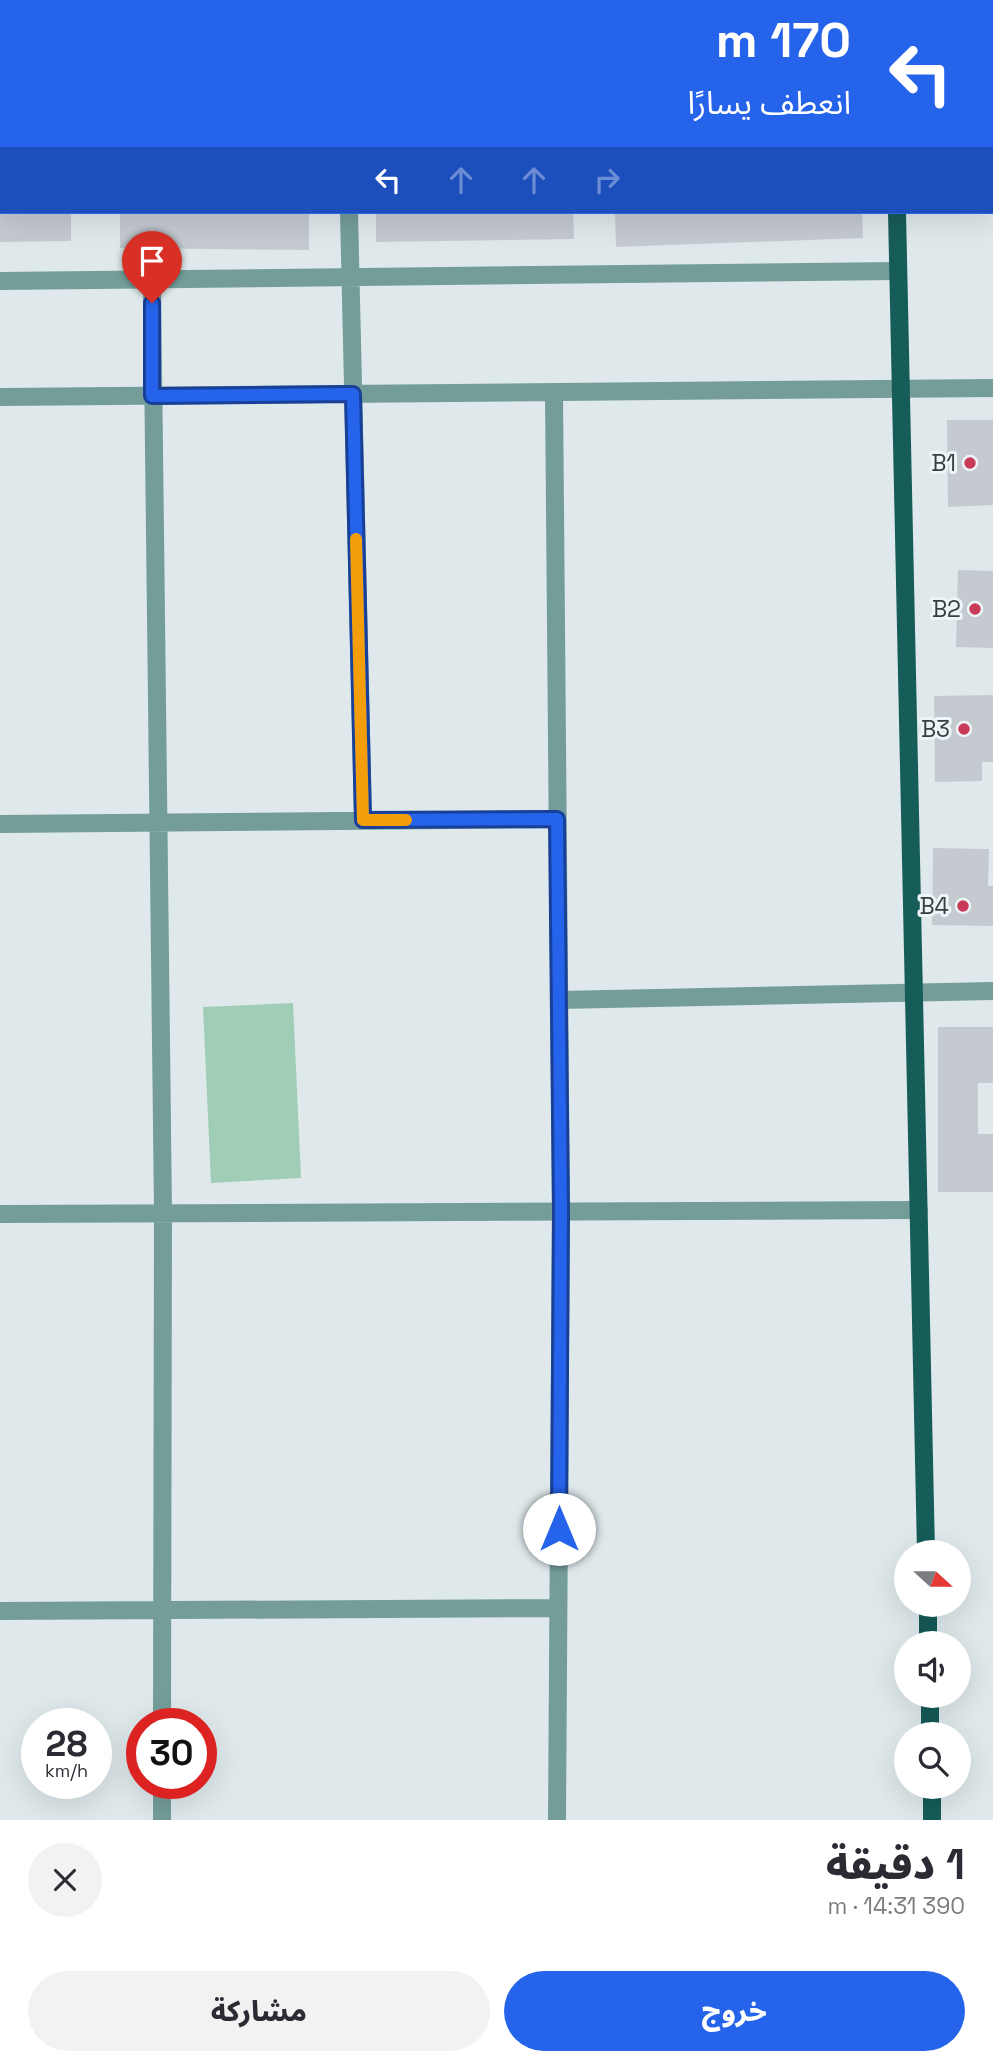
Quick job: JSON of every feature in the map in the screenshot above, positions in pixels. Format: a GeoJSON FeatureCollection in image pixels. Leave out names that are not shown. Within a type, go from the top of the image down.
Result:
{"type":"FeatureCollection","features":[{"type":"Feature","properties":{"kind":"main road"},"geometry":{"type":"LineString","coordinates":[[897,214],[926,1540]]}},
{"type":"Feature","properties":{"kind":"main road"},"geometry":{"type":"LineString","coordinates":[[932,1799],[932,1820]]}},
{"type":"Feature","properties":{"kind":"street"},"geometry":{"type":"LineString","coordinates":[[349,214],[363,820]]}},
{"type":"Feature","properties":{"kind":"street"},"geometry":{"type":"LineString","coordinates":[[0,281],[898,271]]}},
{"type":"Feature","properties":{"kind":"street"},"geometry":{"type":"LineString","coordinates":[[152,279],[163,1211],[162,1708]]}},
{"type":"Feature","properties":{"kind":"street"},"geometry":{"type":"LineString","coordinates":[[0,397],[993,388]]}},
{"type":"Feature","properties":{"kind":"street"},"geometry":{"type":"LineString","coordinates":[[554,392],[561,1211],[557,1820]]}},
{"type":"Feature","properties":{"kind":"street"},"geometry":{"type":"LineString","coordinates":[[0,824],[557,819]]}},
{"type":"Feature","properties":{"kind":"street"},"geometry":{"type":"LineString","coordinates":[[559,1000],[993,991]]}},
{"type":"Feature","properties":{"kind":"street"},"geometry":{"type":"LineString","coordinates":[[0,1214],[163,1211],[919,1210]]}},
{"type":"Feature","properties":{"kind":"street"},"geometry":{"type":"LineString","coordinates":[[0,1611],[558,1608]]}},
{"type":"Feature","properties":{"kind":"street"},"geometry":{"type":"LineString","coordinates":[[162,1799],[162,1820]]}},
{"type":"Feature","properties":{"kind":"green space"},"geometry":{"type":"Polygon","coordinates":[[[293,1003],[301,1178],[211,1183],[203,1007],[293,1003]]]}},
{"type":"Feature","properties":{"kind":"building"},"geometry":{"type":"Polygon","coordinates":[[[0,214],[71,214],[71,241],[0,242],[0,214]]]}},
{"type":"Feature","properties":{"kind":"building"},"geometry":{"type":"Polygon","coordinates":[[[120,214],[309,214],[309,250],[120,248],[120,214]]]}},
{"type":"Feature","properties":{"kind":"building"},"geometry":{"type":"Polygon","coordinates":[[[376,214],[573,214],[574,239],[376,242],[376,214]]]}},
{"type":"Feature","properties":{"kind":"building"},"geometry":{"type":"Polygon","coordinates":[[[615,214],[862,214],[863,238],[616,247],[615,214]]]}},
{"type":"Feature","properties":{"kind":"building","name":"B1"},"geometry":{"type":"Polygon","coordinates":[[[947,420],[993,420],[993,505],[948,507],[947,420]]]}},
{"type":"Feature","properties":{"kind":"building","name":"B2"},"geometry":{"type":"Polygon","coordinates":[[[958,570],[993,571],[993,648],[956,647],[958,570]]]}},
{"type":"Feature","properties":{"kind":"building","name":"B3"},"geometry":{"type":"Polygon","coordinates":[[[993,695],[993,762],[982,762],[982,781],[935,782],[934,696],[993,695]]]}},
{"type":"Feature","properties":{"kind":"building","name":"B4"},"geometry":{"type":"Polygon","coordinates":[[[933,848],[989,849],[988,886],[993,886],[993,926],[932,925],[933,848]]]}},
{"type":"Feature","properties":{"kind":"building"},"geometry":{"type":"Polygon","coordinates":[[[938,1027],[993,1027],[993,1083],[978,1083],[978,1134],[993,1134],[993,1192],[938,1192],[938,1027]]]}},
{"type":"Feature","properties":{"kind":"slow traffic"},"geometry":{"type":"LineString","coordinates":[[356,539],[363,820],[406,820]]}},
{"type":"Feature","properties":{"kind":"place","name":"B1"},"geometry":{"type":"Point","coordinates":[970,463]}},
{"type":"Feature","properties":{"kind":"place","name":"B2"},"geometry":{"type":"Point","coordinates":[975,609]}},
{"type":"Feature","properties":{"kind":"place","name":"B3"},"geometry":{"type":"Point","coordinates":[964,729]}},
{"type":"Feature","properties":{"kind":"place","name":"B4"},"geometry":{"type":"Point","coordinates":[963,906]}},
{"type":"Feature","properties":{"kind":"route"},"geometry":{"type":"LineString","coordinates":[[152,303],[152,396],[353,394],[363,820],[557,819],[561,1211],[559,1529]]}}]}
